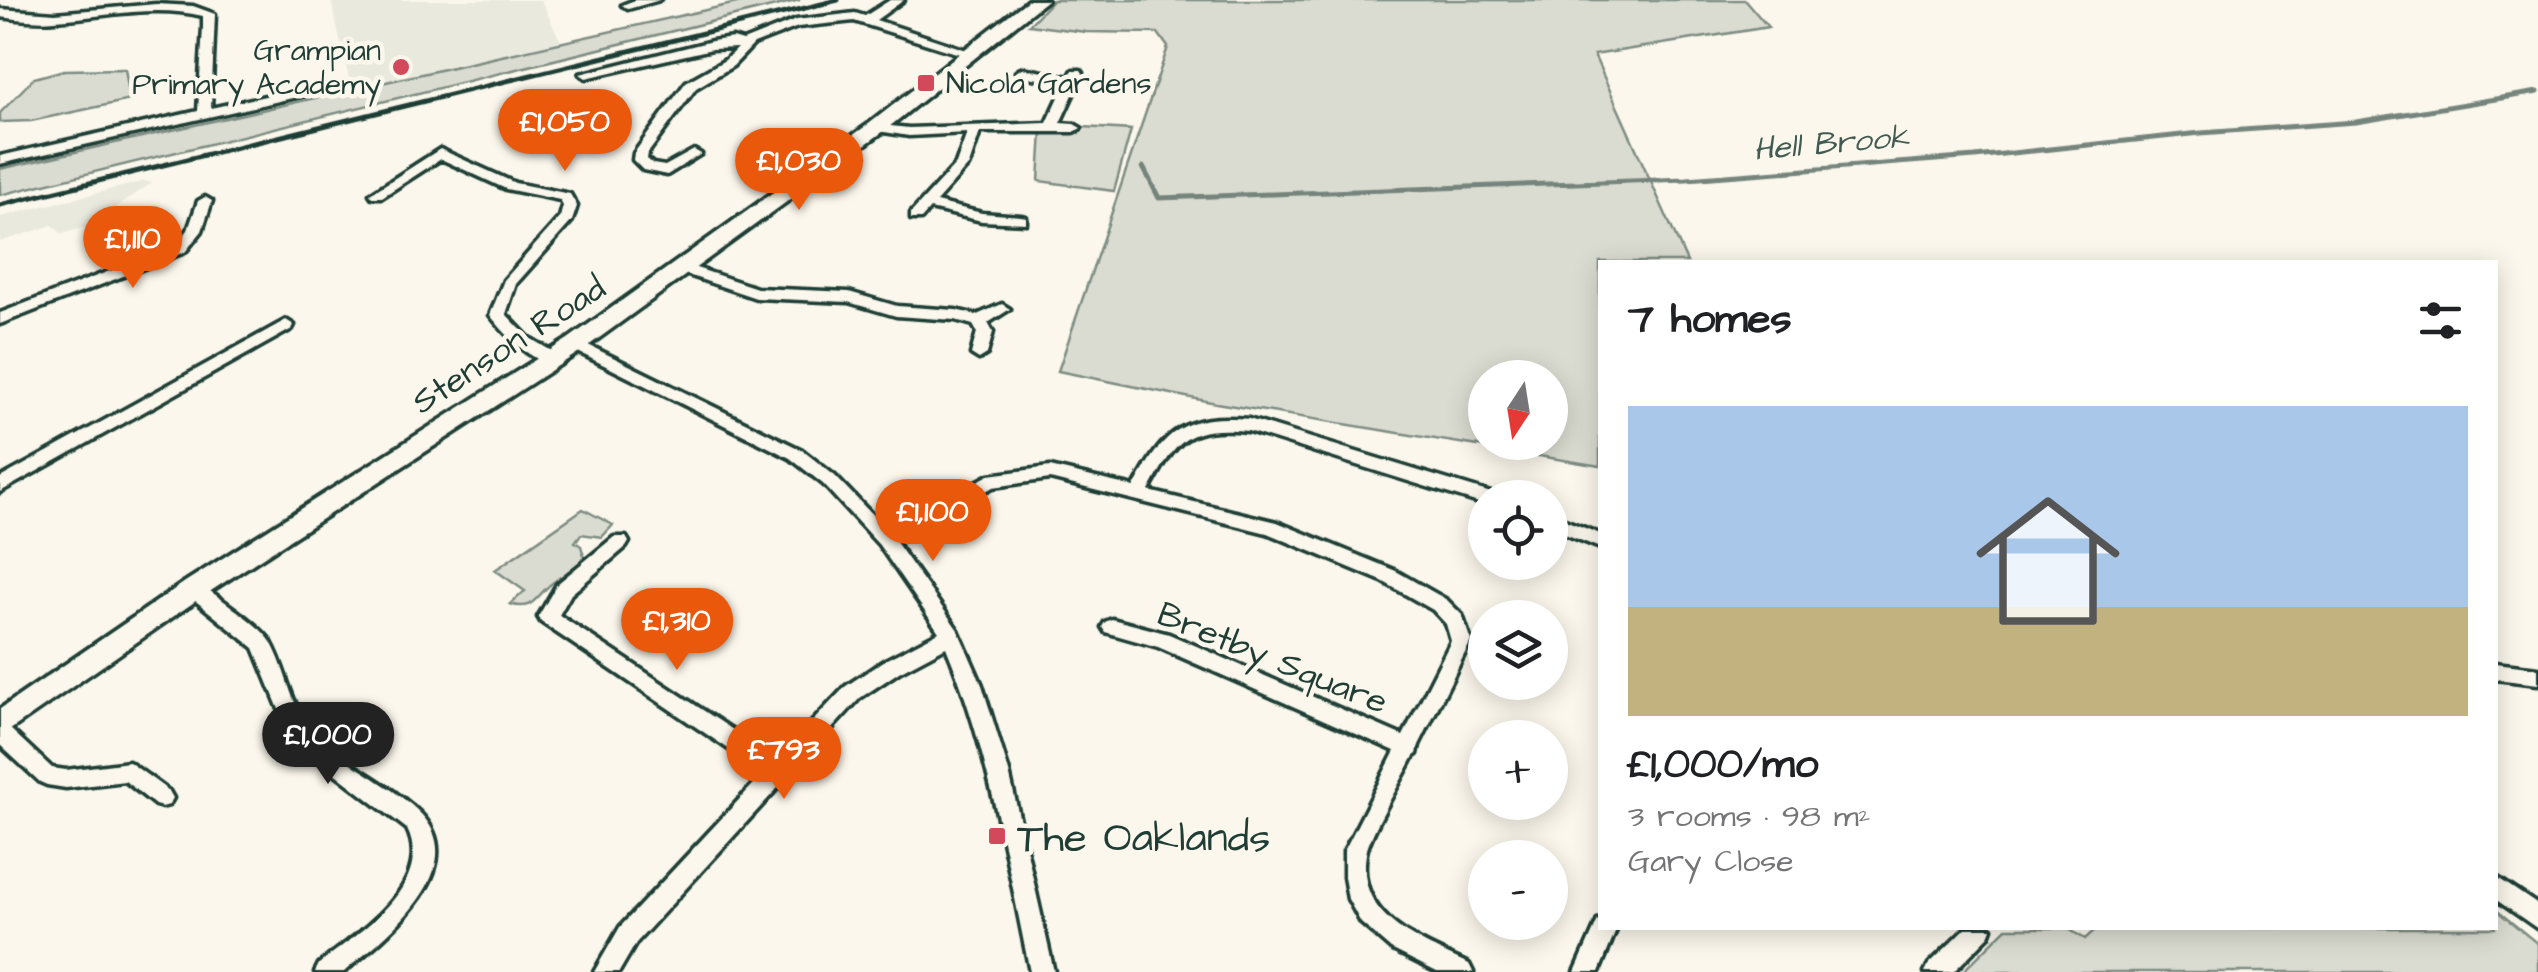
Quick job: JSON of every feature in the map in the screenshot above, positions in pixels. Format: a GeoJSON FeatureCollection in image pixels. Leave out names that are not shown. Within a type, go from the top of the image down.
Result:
{"type":"FeatureCollection","features":[{"type":"Feature","properties":{"kind":"street"},"geometry":{"type":"LineString","coordinates":[[0,13],[16,0]]}},
{"type":"Feature","properties":{"kind":"street"},"geometry":{"type":"LineString","coordinates":[[628,6],[654,0]]}},
{"type":"Feature","properties":{"kind":"street"},"geometry":{"type":"LineString","coordinates":[[868,20],[898,0]]}},
{"type":"Feature","properties":{"kind":"street","name":"Stenson Road"},"geometry":{"type":"LineString","coordinates":[[0,729],[194,589],[554,360],[878,127],[1038,0]]}},
{"type":"Feature","properties":{"kind":"street"},"geometry":{"type":"LineString","coordinates":[[0,13],[60,17],[139,4],[197,7],[209,14],[211,40],[203,74],[205,114]]}},
{"type":"Feature","properties":{"kind":"street"},"geometry":{"type":"LineString","coordinates":[[694,154],[667,171],[648,167],[640,160],[683,92],[729,63],[744,46],[796,24],[830,18],[868,20],[973,54]]}},
{"type":"Feature","properties":{"kind":"street"},"geometry":{"type":"LineString","coordinates":[[586,74],[732,42],[744,46]]}},
{"type":"Feature","properties":{"kind":"street"},"geometry":{"type":"LineString","coordinates":[[1022,72],[1075,77],[1052,127]]}},
{"type":"Feature","properties":{"kind":"street"},"geometry":{"type":"LineString","coordinates":[[0,160],[310,90]]}},
{"type":"Feature","properties":{"kind":"street"},"geometry":{"type":"LineString","coordinates":[[896,113],[943,129]]}},
{"type":"Feature","properties":{"kind":"street"},"geometry":{"type":"LineString","coordinates":[[878,127],[909,132],[1074,128]]}},
{"type":"Feature","properties":{"kind":"street"},"geometry":{"type":"LineString","coordinates":[[916,216],[930,205],[970,151],[975,128]]}},
{"type":"Feature","properties":{"kind":"street"},"geometry":{"type":"LineString","coordinates":[[377,194],[440,153],[512,186],[565,197],[570,206],[568,218],[508,283],[498,315],[522,341],[554,360]]}},
{"type":"Feature","properties":{"kind":"street"},"geometry":{"type":"LineString","coordinates":[[0,319],[180,249],[195,231],[205,201]]}},
{"type":"Feature","properties":{"kind":"street"},"geometry":{"type":"LineString","coordinates":[[930,205],[1021,221]]}},
{"type":"Feature","properties":{"kind":"street"},"geometry":{"type":"LineString","coordinates":[[681,268],[756,293],[849,297],[896,311],[955,315],[979,322],[1002,309]]}},
{"type":"Feature","properties":{"kind":"street"},"geometry":{"type":"LineString","coordinates":[[979,322],[984,343],[979,354]]}},
{"type":"Feature","properties":{"kind":"street"},"geometry":{"type":"LineString","coordinates":[[0,486],[286,325]]}},
{"type":"Feature","properties":{"kind":"street"},"geometry":{"type":"LineString","coordinates":[[576,344],[796,454],[829,480],[884,540],[951,636],[972,686],[999,772],[1042,972]]}},
{"type":"Feature","properties":{"kind":"street"},"geometry":{"type":"LineString","coordinates":[[1139,493],[1172,438],[1196,424],[1214,422],[1270,431],[1468,493]]}},
{"type":"Feature","properties":{"kind":"street"},"geometry":{"type":"LineString","coordinates":[[884,540],[1000,477],[1050,473],[1271,527],[1388,576],[1440,606],[1456,620],[1461,640],[1410,748],[1355,850],[1356,894],[1368,919],[1383,932],[1461,972]]}},
{"type":"Feature","properties":{"kind":"street"},"geometry":{"type":"LineString","coordinates":[[1568,528],[1598,540]]}},
{"type":"Feature","properties":{"kind":"street"},"geometry":{"type":"LineString","coordinates":[[620,542],[564,589],[548,618],[778,771]]}},
{"type":"Feature","properties":{"kind":"street"},"geometry":{"type":"LineString","coordinates":[[194,589],[262,643],[295,724],[310,743],[415,822],[427,838],[428,862],[414,890],[327,972]]}},
{"type":"Feature","properties":{"kind":"street","name":"Bretby Square"},"geometry":{"type":"LineString","coordinates":[[1112,626],[1162,640],[1410,748]]}},
{"type":"Feature","properties":{"kind":"street"},"geometry":{"type":"LineString","coordinates":[[606,972],[628,935],[853,692],[892,666],[951,636]]}},
{"type":"Feature","properties":{"kind":"street"},"geometry":{"type":"LineString","coordinates":[[2498,671],[2538,676]]}},
{"type":"Feature","properties":{"kind":"street"},"geometry":{"type":"LineString","coordinates":[[0,729],[46,776],[66,780],[129,771],[162,798]]}},
{"type":"Feature","properties":{"kind":"street"},"geometry":{"type":"LineString","coordinates":[[2498,888],[2538,918]]}},
{"type":"Feature","properties":{"kind":"street"},"geometry":{"type":"LineString","coordinates":[[1587,972],[1605,930]]}},
{"type":"Feature","properties":{"kind":"street"},"geometry":{"type":"LineString","coordinates":[[1938,972],[1979,930]]}},
{"type":"Feature","properties":{"kind":"shaded area","name":"Grampian Primary Academy"},"geometry":{"type":"Polygon","coordinates":[[[331,0],[541,0],[561,42],[352,92],[331,0]]]}},
{"type":"Feature","properties":{"kind":"shaded area"},"geometry":{"type":"Polygon","coordinates":[[[750,0],[800,0],[0,195],[0,169],[750,0]]]}},
{"type":"Feature","properties":{"kind":"shaded area"},"geometry":{"type":"Polygon","coordinates":[[[1053,0],[1745,0],[1768,27],[1594,55],[1686,260],[1598,260],[1598,466],[1563,460],[1568,460],[1568,360],[1468,360],[1468,444],[1216,403],[1058,371],[1168,47],[1158,33],[1086,32],[1029,25],[1053,0]]]}},
{"type":"Feature","properties":{"kind":"shaded area"},"geometry":{"type":"Polygon","coordinates":[[[125,69],[130,100],[31,121],[0,122],[0,113],[34,78],[64,70],[125,69]]]}},
{"type":"Feature","properties":{"kind":"shaded area"},"geometry":{"type":"Polygon","coordinates":[[[1083,127],[1131,130],[1114,191],[1039,181],[1042,131],[1079,133],[1083,127]]]}},
{"type":"Feature","properties":{"kind":"shaded area"},"geometry":{"type":"Polygon","coordinates":[[[145,181],[152,183],[86,227],[62,234],[53,225],[0,242],[0,217],[145,181]]]}},
{"type":"Feature","properties":{"kind":"shaded area"},"geometry":{"type":"Polygon","coordinates":[[[583,509],[613,525],[602,537],[581,534],[575,542],[581,546],[585,559],[534,602],[524,606],[510,604],[525,591],[495,570],[583,509]]]}},
{"type":"Feature","properties":{"kind":"shaded area"},"geometry":{"type":"Polygon","coordinates":[[[2498,911],[2538,944],[2538,972],[1962,972],[2005,930],[2070,930],[2085,939],[2095,930],[2498,930],[2498,911]]]}},
{"type":"Feature","properties":{"kind":"waterway","name":"Hell Brook"},"geometry":{"type":"LineString","coordinates":[[1143,167],[1159,198],[1687,179],[2356,122],[2538,92]]}},
{"type":"Feature","properties":{"kind":"railway"},"geometry":{"type":"LineString","coordinates":[[0,205],[838,0]]}},
{"type":"Feature","properties":{"kind":"place","name":"Grampian Primary Academy"},"geometry":{"type":"Point","coordinates":[401,67]}},
{"type":"Feature","properties":{"kind":"place","name":"Nicola Gardens"},"geometry":{"type":"Point","coordinates":[926,83]}},
{"type":"Feature","properties":{"kind":"place","name":"The Oaklands"},"geometry":{"type":"Point","coordinates":[997,836]}}]}
